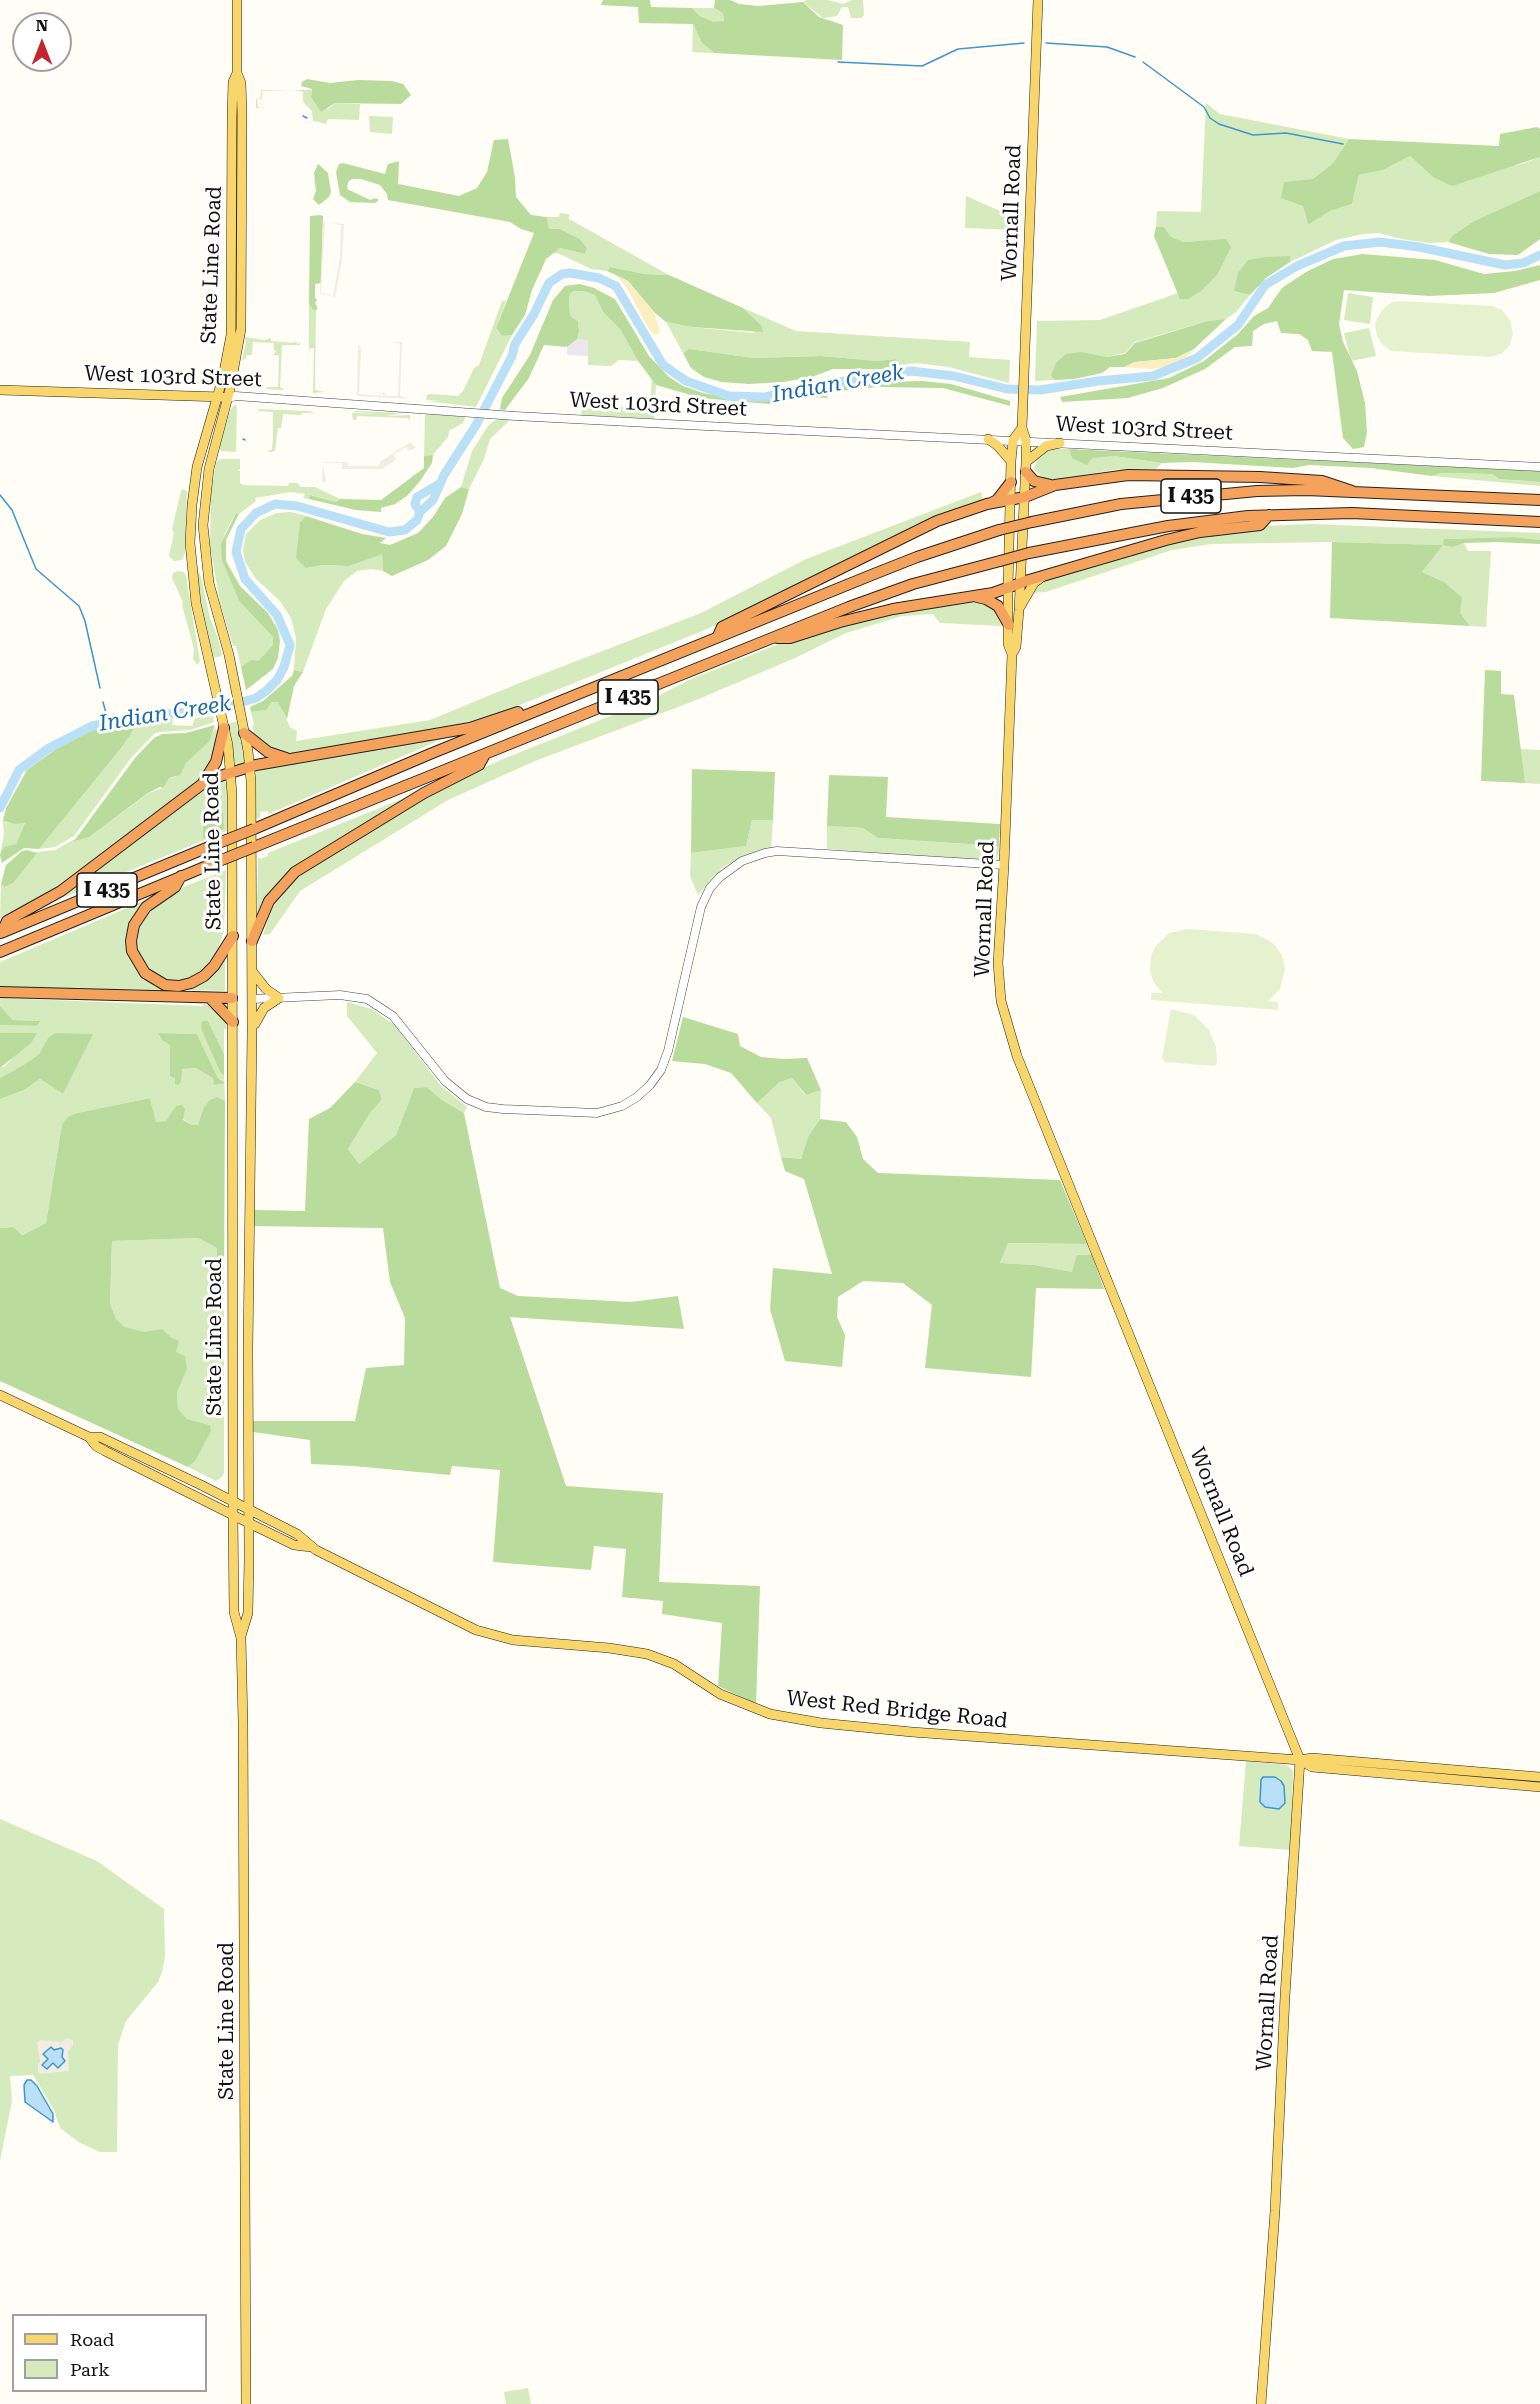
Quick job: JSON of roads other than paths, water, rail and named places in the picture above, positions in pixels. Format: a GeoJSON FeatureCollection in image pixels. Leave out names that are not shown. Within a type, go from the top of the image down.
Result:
{"type":"FeatureCollection","features":[{"type":"Feature","properties":{"kind":"highway"},"geometry":{"type":"LineString","coordinates":[[1026,467],[1034,481],[1054,485]]}},
{"type":"Feature","properties":{"kind":"highway"},"geometry":{"type":"LineString","coordinates":[[987,504],[1025,497],[1054,485],[1128,475],[1260,477],[1322,481],[1352,491]]}},
{"type":"Feature","properties":{"kind":"highway"},"geometry":{"type":"LineString","coordinates":[[718,636],[722,627],[916,530],[937,520],[997,500],[1011,482]]}},
{"type":"Feature","properties":{"kind":"highway","name":"I 435"},"geometry":{"type":"LineString","coordinates":[[1,932],[718,636],[917,557],[999,530],[1100,508],[1200,495],[1281,490],[1540,500]]}},
{"type":"Feature","properties":{"kind":"highway","name":"I 435"},"geometry":{"type":"LineString","coordinates":[[0,952],[181,876],[771,638],[913,584],[1029,553],[1168,526],[1269,515],[1352,513],[1540,522]]}},
{"type":"Feature","properties":{"kind":"highway"},"geometry":{"type":"LineString","coordinates":[[771,638],[790,638],[840,622],[893,609],[1008,589],[1020,582],[1200,532],[1260,525],[1269,515]]}},
{"type":"Feature","properties":{"kind":"highway"},"geometry":{"type":"LineString","coordinates":[[974,596],[986,599],[998,606],[1009,625]]}},
{"type":"Feature","properties":{"kind":"highway"},"geometry":{"type":"LineString","coordinates":[[1,932],[7,921],[61,891],[201,785],[217,777],[289,759],[470,728],[520,712],[529,715]]}},
{"type":"Feature","properties":{"kind":"highway"},"geometry":{"type":"LineString","coordinates":[[201,785],[216,762],[224,728]]}},
{"type":"Feature","properties":{"kind":"highway"},"geometry":{"type":"LineString","coordinates":[[243,728],[268,752],[289,759]]}},
{"type":"Feature","properties":{"kind":"highway"},"geometry":{"type":"LineString","coordinates":[[252,941],[270,901],[295,872],[424,793],[479,765],[484,755]]}},
{"type":"Feature","properties":{"kind":"highway"},"geometry":{"type":"LineString","coordinates":[[181,876],[174,887],[146,907],[134,926],[131,946],[140,969],[149,977],[165,985],[179,986],[191,983],[204,976],[214,966],[233,936]]}},
{"type":"Feature","properties":{"kind":"highway"},"geometry":{"type":"LineString","coordinates":[[0,992],[232,998]]}},
{"type":"Feature","properties":{"kind":"highway"},"geometry":{"type":"LineString","coordinates":[[210,998],[233,1022]]}},
{"type":"Feature","properties":{"kind":"main road","name":"State Line Road"},"geometry":{"type":"LineString","coordinates":[[237,0],[237,73],[242,113],[241,329],[228,398],[209,469],[203,525],[209,583],[229,655],[250,767],[252,1032],[248,1234],[249,1546],[248,1613],[241,1638]]}},
{"type":"Feature","properties":{"kind":"main road","name":"Wornall Road"},"geometry":{"type":"LineString","coordinates":[[1012,654],[1016,647],[1025,497],[1026,440],[1022,428],[1038,0]]}},
{"type":"Feature","properties":{"kind":"main road","name":"State Line Road"},"geometry":{"type":"LineString","coordinates":[[237,73],[232,82],[232,318],[227,357],[197,467],[190,524],[193,582],[224,728],[231,774],[233,1515],[234,1612],[241,1638],[246,2404]]}},
{"type":"Feature","properties":{"kind":"main road","name":"West 103rd Street"},"geometry":{"type":"LineString","coordinates":[[0,390],[228,398]]}},
{"type":"Feature","properties":{"kind":"main road"},"geometry":{"type":"LineString","coordinates":[[1022,428],[1013,440],[1020,447],[1020,487],[1025,497]]}},
{"type":"Feature","properties":{"kind":"main road"},"geometry":{"type":"LineString","coordinates":[[988,439],[998,446],[1011,461]]}},
{"type":"Feature","properties":{"kind":"main road","name":"Wornall Road"},"geometry":{"type":"LineString","coordinates":[[1013,440],[1008,589],[1008,644],[1012,654],[999,972],[1001,1001],[1017,1056],[1300,1760],[1276,2207],[1261,2404]]}},
{"type":"Feature","properties":{"kind":"main road"},"geometry":{"type":"LineString","coordinates":[[1026,467],[1046,446],[1060,443]]}},
{"type":"Feature","properties":{"kind":"main road"},"geometry":{"type":"LineString","coordinates":[[1019,609],[1034,584],[1043,576]]}},
{"type":"Feature","properties":{"kind":"main road"},"geometry":{"type":"LineString","coordinates":[[252,970],[266,989],[279,998],[261,1011],[252,1032]]}},
{"type":"Feature","properties":{"kind":"main road"},"geometry":{"type":"LineString","coordinates":[[232,998],[252,999]]}},
{"type":"Feature","properties":{"kind":"main road"},"geometry":{"type":"LineString","coordinates":[[0,1395],[89,1437]]}},
{"type":"Feature","properties":{"kind":"main road","name":"West Red Bridge Road"},"geometry":{"type":"LineString","coordinates":[[89,1437],[100,1437],[201,1485],[297,1534],[310,1547],[476,1630],[513,1640],[609,1648],[647,1654],[674,1664],[720,1694],[746,1706],[796,1720],[988,1738],[1300,1760]]}},
{"type":"Feature","properties":{"kind":"main road","name":"West Red Bridge Road"},"geometry":{"type":"LineString","coordinates":[[89,1437],[96,1446],[249,1523],[294,1545],[310,1547]]}},
{"type":"Feature","properties":{"kind":"main road"},"geometry":{"type":"LineString","coordinates":[[201,1485],[215,1487],[224,1485],[229,1480],[233,1466]]}},
{"type":"Feature","properties":{"kind":"main road"},"geometry":{"type":"LineString","coordinates":[[249,1546],[256,1536],[272,1534]]}},
{"type":"Feature","properties":{"kind":"main road"},"geometry":{"type":"LineString","coordinates":[[1300,1760],[1312,1758],[1540,1777]]}},
{"type":"Feature","properties":{"kind":"main road"},"geometry":{"type":"LineString","coordinates":[[1300,1760],[1312,1767],[1540,1787]]}},
{"type":"Feature","properties":{"kind":"street","name":"West 103rd Street"},"geometry":{"type":"LineString","coordinates":[[228,398],[236,396],[515,416],[1540,466]]}},
{"type":"Feature","properties":{"kind":"street"},"geometry":{"type":"LineString","coordinates":[[252,999],[352,996],[378,1005],[393,1016],[445,1081],[467,1099],[496,1109],[588,1114],[621,1106],[637,1097],[650,1085],[665,1062],[700,907],[710,888],[720,877],[742,861],[777,851],[1004,865]]}},
{"type":"Feature","properties":{"kind":"water"},"geometry":{"type":"Polygon","coordinates":[[[1263,1777],[1275,1777],[1284,1786],[1285,1803],[1279,1809],[1265,1807],[1260,1802],[1263,1777]]]}},
{"type":"Feature","properties":{"kind":"water"},"geometry":{"type":"Polygon","coordinates":[[[51,2047],[54,2050],[61,2048],[63,2050],[62,2057],[65,2061],[58,2068],[53,2063],[47,2069],[42,2065],[48,2059],[43,2054],[51,2047]]]}},
{"type":"Feature","properties":{"kind":"water"},"geometry":{"type":"Polygon","coordinates":[[[27,2080],[31,2080],[37,2086],[53,2114],[53,2122],[25,2102],[24,2085],[27,2080]]]}},
{"type":"Feature","properties":{"kind":"waterway"},"geometry":{"type":"LineString","coordinates":[[838,62],[922,66],[958,49],[1024,43]]}},
{"type":"Feature","properties":{"kind":"waterway"},"geometry":{"type":"LineString","coordinates":[[1046,43],[1107,47],[1135,57]]}},
{"type":"Feature","properties":{"kind":"waterway"},"geometry":{"type":"LineString","coordinates":[[1143,62],[1204,107],[1210,118],[1219,124],[1253,135],[1286,133],[1343,144]]}},
{"type":"Feature","properties":{"kind":"waterway"},"geometry":{"type":"LineString","coordinates":[[303,116],[307,118]]}},
{"type":"Feature","properties":{"kind":"waterway","name":"Indian Creek"},"geometry":{"type":"LineString","coordinates":[[0,808],[19,770],[49,748],[92,726],[142,716],[214,710],[256,698],[266,691],[277,680],[284,667],[290,645],[277,615],[245,579],[236,552],[241,529],[256,513],[275,504],[297,506],[389,532],[405,530],[417,520],[420,512],[433,500],[444,475],[476,425],[512,356],[515,344],[534,314],[549,283],[562,274],[570,273],[599,278],[616,286],[663,365],[686,381],[729,396],[765,397],[806,387],[911,371],[954,376],[1007,389],[1040,390],[1098,381],[1153,376],[1197,358],[1238,325],[1265,285],[1297,266],[1344,246],[1380,242],[1419,247],[1505,265],[1523,263],[1540,255]]}},
{"type":"Feature","properties":{"kind":"waterway","name":"Indian Creek"},"geometry":{"type":"LineString","coordinates":[[420,512],[415,504],[417,497],[439,484]]}},
{"type":"Feature","properties":{"kind":"waterway"},"geometry":{"type":"LineString","coordinates":[[0,495],[12,510],[36,569],[79,606],[85,621],[100,688]]}},
{"type":"Feature","properties":{"kind":"waterway"},"geometry":{"type":"LineString","coordinates":[[103,702],[106,713],[114,721]]}}]}
